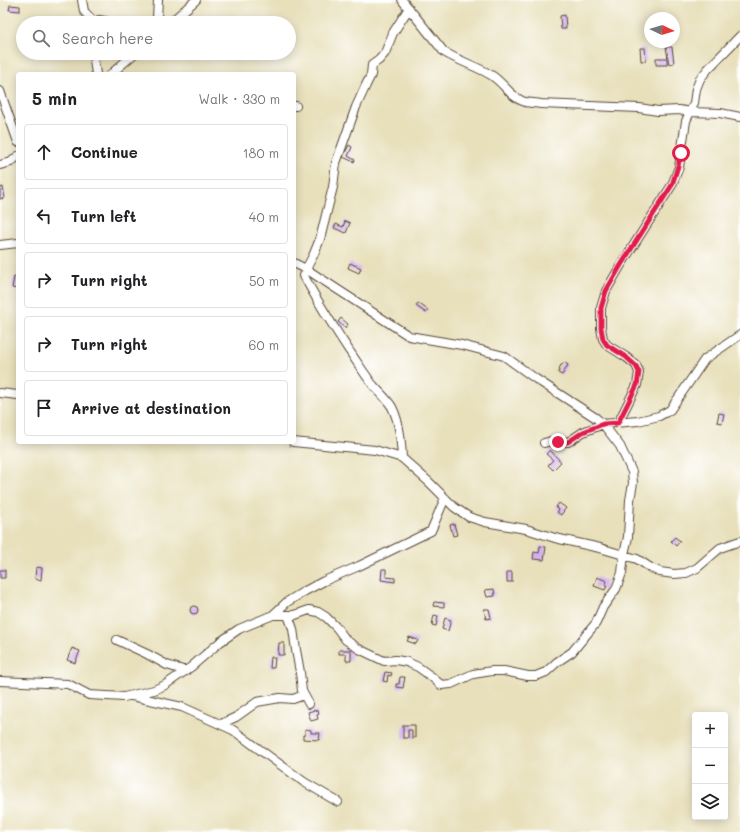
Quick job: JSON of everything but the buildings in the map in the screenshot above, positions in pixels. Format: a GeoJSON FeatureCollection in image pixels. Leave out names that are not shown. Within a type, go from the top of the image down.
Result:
{"type":"FeatureCollection","features":[{"type":"Feature","properties":{"kind":"street"},"geometry":{"type":"LineString","coordinates":[[82,0],[84,11],[88,16]]}},
{"type":"Feature","properties":{"kind":"street"},"geometry":{"type":"LineString","coordinates":[[157,16],[158,0]]}},
{"type":"Feature","properties":{"kind":"street"},"geometry":{"type":"LineString","coordinates":[[178,16],[196,0]]}},
{"type":"Feature","properties":{"kind":"street"},"geometry":{"type":"LineString","coordinates":[[402,0],[444,52],[492,76],[517,99],[524,102],[640,108],[658,111],[679,110],[720,113],[740,117]]}},
{"type":"Feature","properties":{"kind":"street"},"geometry":{"type":"LineString","coordinates":[[402,458],[401,439],[392,407],[374,386],[356,361],[304,276],[306,268],[314,256],[320,239],[333,187],[336,163],[356,107],[371,75],[372,65],[385,53],[394,33],[409,8]]}},
{"type":"Feature","properties":{"kind":"street"},"geometry":{"type":"LineString","coordinates":[[618,423],[637,385],[639,372],[636,366],[626,357],[607,345],[603,339],[601,328],[601,308],[606,291],[672,185],[678,166],[686,121],[694,103],[696,89],[700,79],[740,36]]}},
{"type":"Feature","properties":{"kind":"street"},"geometry":{"type":"LineString","coordinates":[[94,60],[96,72]]}},
{"type":"Feature","properties":{"kind":"street"},"geometry":{"type":"LineString","coordinates":[[113,72],[127,60]]}},
{"type":"Feature","properties":{"kind":"street"},"geometry":{"type":"LineString","coordinates":[[0,91],[16,136]]}},
{"type":"Feature","properties":{"kind":"street"},"geometry":{"type":"LineString","coordinates":[[0,165],[11,162],[16,158]]}},
{"type":"Feature","properties":{"kind":"street"},"geometry":{"type":"LineString","coordinates":[[0,246],[16,243]]}},
{"type":"Feature","properties":{"kind":"street"},"geometry":{"type":"LineString","coordinates":[[273,615],[295,615],[309,610],[318,612],[326,617],[337,628],[346,640],[359,649],[384,661],[396,660],[407,662],[418,667],[441,685],[451,684],[473,674],[492,671],[504,671],[528,676],[536,676],[546,672],[557,662],[572,652],[596,623],[603,607],[616,589],[622,573],[628,537],[630,500],[633,483],[632,472],[620,446],[603,424],[504,356],[462,345],[409,336],[306,268],[296,264]]}},
{"type":"Feature","properties":{"kind":"street"},"geometry":{"type":"LineString","coordinates":[[544,443],[551,441],[568,442],[583,432],[603,424],[638,421],[659,416],[670,410],[705,359],[740,335]]}},
{"type":"Feature","properties":{"kind":"street"},"geometry":{"type":"LineString","coordinates":[[0,393],[16,395]]}},
{"type":"Feature","properties":{"kind":"street"},"geometry":{"type":"LineString","coordinates":[[296,442],[375,450],[402,458],[454,507],[468,516],[485,522],[526,528],[555,538],[624,554],[637,559],[660,572],[674,574],[686,573],[697,568],[720,548],[740,541]]}},
{"type":"Feature","properties":{"kind":"street"},"geometry":{"type":"LineString","coordinates":[[0,681],[68,684],[88,695],[124,697],[154,690],[165,685],[186,671],[220,642],[239,629],[273,615],[288,602],[324,581],[359,566],[431,531],[445,498]]}},
{"type":"Feature","properties":{"kind":"street"},"geometry":{"type":"LineString","coordinates":[[288,615],[293,630],[302,691],[309,704]]}},
{"type":"Feature","properties":{"kind":"street"},"geometry":{"type":"LineString","coordinates":[[117,640],[167,665],[186,671]]}},
{"type":"Feature","properties":{"kind":"street"},"geometry":{"type":"LineString","coordinates":[[130,695],[182,707],[233,730],[304,782],[338,802]]}},
{"type":"Feature","properties":{"kind":"street"},"geometry":{"type":"LineString","coordinates":[[221,724],[236,717],[257,702],[280,698],[293,699],[304,695]]}},
{"type":"Feature","properties":{"kind":"route"},"geometry":{"type":"LineString","coordinates":[[558,442],[568,442],[583,432],[603,424],[618,423],[637,385],[639,372],[636,366],[626,357],[607,345],[603,339],[601,328],[601,308],[606,291],[621,265],[672,185],[681,153]]}}]}
